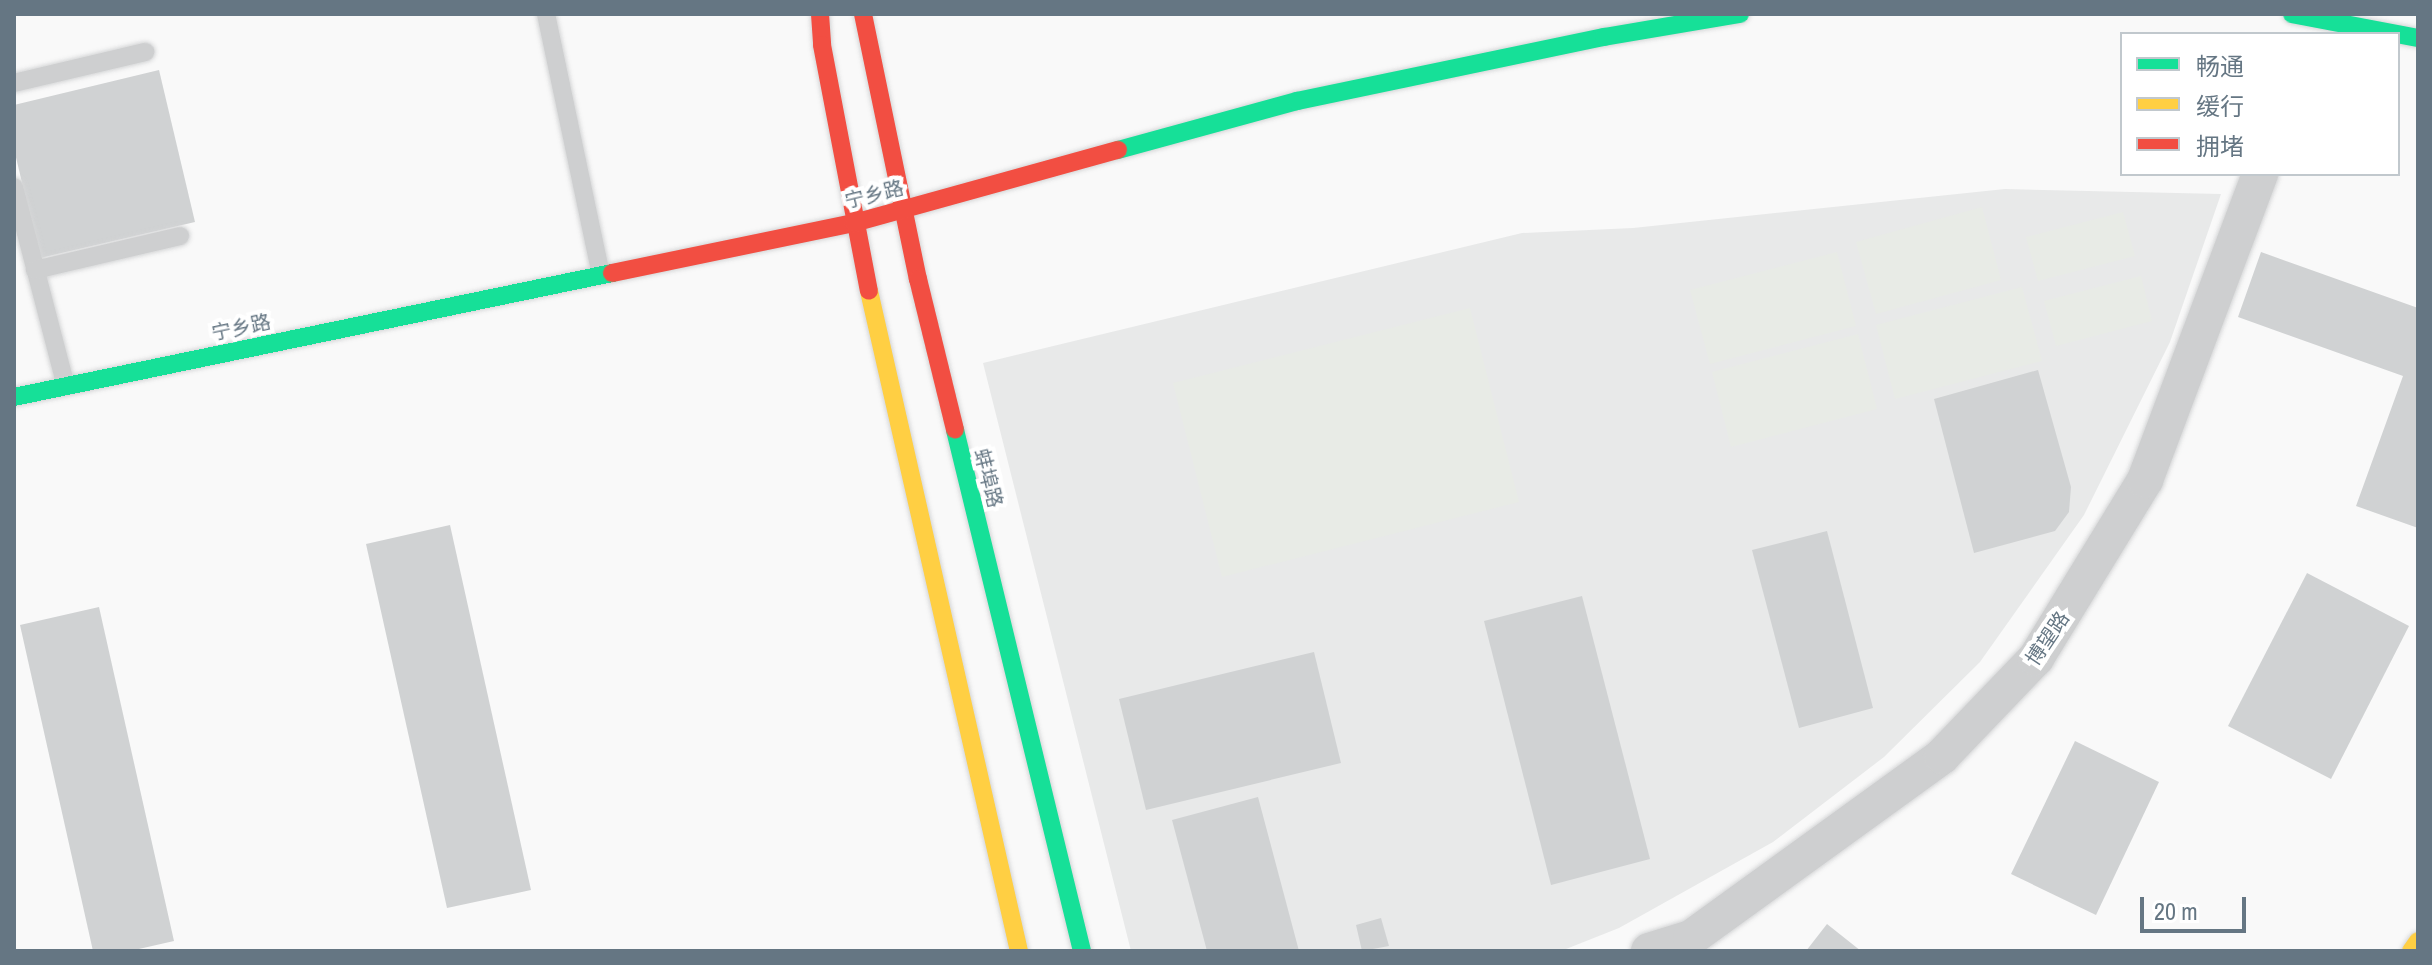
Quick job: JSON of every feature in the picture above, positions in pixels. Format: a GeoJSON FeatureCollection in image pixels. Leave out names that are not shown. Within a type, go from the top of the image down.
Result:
{"type":"FeatureCollection","features":[{"type":"Feature","properties":{"kind":"main road"},"geometry":{"type":"LineString","coordinates":[[820,14],[822,45],[854,223],[1019,951]]}},
{"type":"Feature","properties":{"kind":"main road","name":"蚌埠路"},"geometry":{"type":"LineString","coordinates":[[863,14],[918,279],[1082,951]]}},
{"type":"Feature","properties":{"kind":"main road","name":"宁乡路"},"geometry":{"type":"LineString","coordinates":[[14,397],[854,223],[1297,101],[1604,37],[1740,14]]}},
{"type":"Feature","properties":{"kind":"main road"},"geometry":{"type":"LineString","coordinates":[[2310,20],[2382,32]]}},
{"type":"Feature","properties":{"kind":"main road"},"geometry":{"type":"LineString","coordinates":[[2411,951],[2418,941]]}},
{"type":"Feature","properties":{"kind":"street","name":"博望路"},"geometry":{"type":"LineString","coordinates":[[1649,951],[1691,938],[1942,756],[2036,658],[2145,480],[2259,176]]}},
{"type":"Feature","properties":{"kind":"lane"},"geometry":{"type":"LineString","coordinates":[[546,14],[601,275]]}},
{"type":"Feature","properties":{"kind":"lane"},"geometry":{"type":"LineString","coordinates":[[14,83],[145,52]]}},
{"type":"Feature","properties":{"kind":"lane"},"geometry":{"type":"LineString","coordinates":[[14,187],[66,386]]}},
{"type":"Feature","properties":{"kind":"lane"},"geometry":{"type":"LineString","coordinates":[[35,270],[180,236]]}},
{"type":"Feature","properties":{"kind":"shaded area"},"geometry":{"type":"Polygon","coordinates":[[[2005,189],[2221,194],[2170,342],[2084,515],[1980,662],[1884,757],[1773,842],[1619,928],[1561,951],[1131,951],[983,363],[1522,233],[1633,228],[2005,189]]]}},
{"type":"Feature","properties":{"kind":"shaded area"},"geometry":{"type":"Polygon","coordinates":[[[1982,207],[2001,280],[1876,314],[1856,242],[1982,207]]]}},
{"type":"Feature","properties":{"kind":"shaded area"},"geometry":{"type":"Polygon","coordinates":[[[2123,212],[2135,256],[2038,281],[2026,237],[2123,212]]]}},
{"type":"Feature","properties":{"kind":"shaded area"},"geometry":{"type":"Polygon","coordinates":[[[1837,252],[1856,326],[1710,364],[1690,290],[1837,252]]]}},
{"type":"Feature","properties":{"kind":"shaded area"},"geometry":{"type":"Polygon","coordinates":[[[2141,276],[2152,321],[2056,346],[2044,301],[2141,276]]]}},
{"type":"Feature","properties":{"kind":"shaded area"},"geometry":{"type":"Polygon","coordinates":[[[2022,287],[2042,361],[1895,399],[1876,325],[2022,287]]]}},
{"type":"Feature","properties":{"kind":"shaded area"},"geometry":{"type":"Polygon","coordinates":[[[1470,308],[1519,502],[1222,577],[1173,383],[1470,308]]]}},
{"type":"Feature","properties":{"kind":"shaded area"},"geometry":{"type":"Polygon","coordinates":[[[1858,334],[1877,409],[1731,447],[1712,372],[1858,334]]]}},
{"type":"Feature","properties":{"kind":"building"},"geometry":{"type":"Polygon","coordinates":[[[159,70],[195,222],[40,258],[14,149],[14,105],[159,70]]]}},
{"type":"Feature","properties":{"kind":"building"},"geometry":{"type":"Polygon","coordinates":[[[2261,252],[2418,308],[2418,528],[2356,506],[2403,376],[2238,317],[2261,252]]]}},
{"type":"Feature","properties":{"kind":"building"},"geometry":{"type":"Polygon","coordinates":[[[2038,370],[2071,487],[2069,512],[2055,531],[1974,553],[1934,399],[2038,370]]]}},
{"type":"Feature","properties":{"kind":"building"},"geometry":{"type":"Polygon","coordinates":[[[450,525],[531,890],[447,908],[366,544],[450,525]]]}},
{"type":"Feature","properties":{"kind":"building"},"geometry":{"type":"Polygon","coordinates":[[[1827,531],[1873,708],[1799,728],[1752,550],[1827,531]]]}},
{"type":"Feature","properties":{"kind":"building"},"geometry":{"type":"Polygon","coordinates":[[[2307,573],[2409,626],[2331,779],[2228,726],[2307,573]]]}},
{"type":"Feature","properties":{"kind":"building"},"geometry":{"type":"Polygon","coordinates":[[[1582,596],[1650,859],[1551,885],[1484,621],[1582,596]]]}},
{"type":"Feature","properties":{"kind":"building"},"geometry":{"type":"Polygon","coordinates":[[[99,607],[174,941],[130,951],[93,951],[20,625],[99,607]]]}},
{"type":"Feature","properties":{"kind":"building"},"geometry":{"type":"Polygon","coordinates":[[[1314,652],[1341,763],[1146,810],[1119,699],[1314,652]]]}},
{"type":"Feature","properties":{"kind":"building"},"geometry":{"type":"Polygon","coordinates":[[[2075,741],[2159,782],[2096,915],[2011,874],[2075,741]]]}},
{"type":"Feature","properties":{"kind":"building"},"geometry":{"type":"Polygon","coordinates":[[[1258,797],[1299,951],[1207,951],[1172,820],[1258,797]]]}},
{"type":"Feature","properties":{"kind":"building"},"geometry":{"type":"Polygon","coordinates":[[[1381,918],[1389,946],[1362,951],[1356,925],[1381,918]]]}},
{"type":"Feature","properties":{"kind":"building"},"geometry":{"type":"Polygon","coordinates":[[[1827,924],[1861,951],[1806,951],[1827,924]]]}},
{"type":"Feature","properties":{"kind":"traffic: fast"},"geometry":{"type":"LineString","coordinates":[[1118,150],[1297,101],[1604,37],[1740,14]]}},
{"type":"Feature","properties":{"kind":"traffic: fast"},"geometry":{"type":"LineString","coordinates":[[2292,14],[2386,32]]}},
{"type":"Feature","properties":{"kind":"traffic: fast"},"geometry":{"type":"LineString","coordinates":[[2400,35],[2418,38]]}},
{"type":"Feature","properties":{"kind":"traffic: fast"},"geometry":{"type":"LineString","coordinates":[[14,397],[612,273]]}},
{"type":"Feature","properties":{"kind":"traffic: fast"},"geometry":{"type":"LineString","coordinates":[[955,430],[1082,951]]}},
{"type":"Feature","properties":{"kind":"traffic: slow"},"geometry":{"type":"LineString","coordinates":[[869,291],[1019,951]]}},
{"type":"Feature","properties":{"kind":"traffic: slow"},"geometry":{"type":"LineString","coordinates":[[2411,951],[2418,941]]}},
{"type":"Feature","properties":{"kind":"traffic: jam"},"geometry":{"type":"LineString","coordinates":[[820,14],[822,45],[869,291]]}},
{"type":"Feature","properties":{"kind":"traffic: jam"},"geometry":{"type":"LineString","coordinates":[[863,14],[918,279],[955,430]]}},
{"type":"Feature","properties":{"kind":"traffic: jam"},"geometry":{"type":"LineString","coordinates":[[612,273],[854,223],[1118,150]]}}]}
